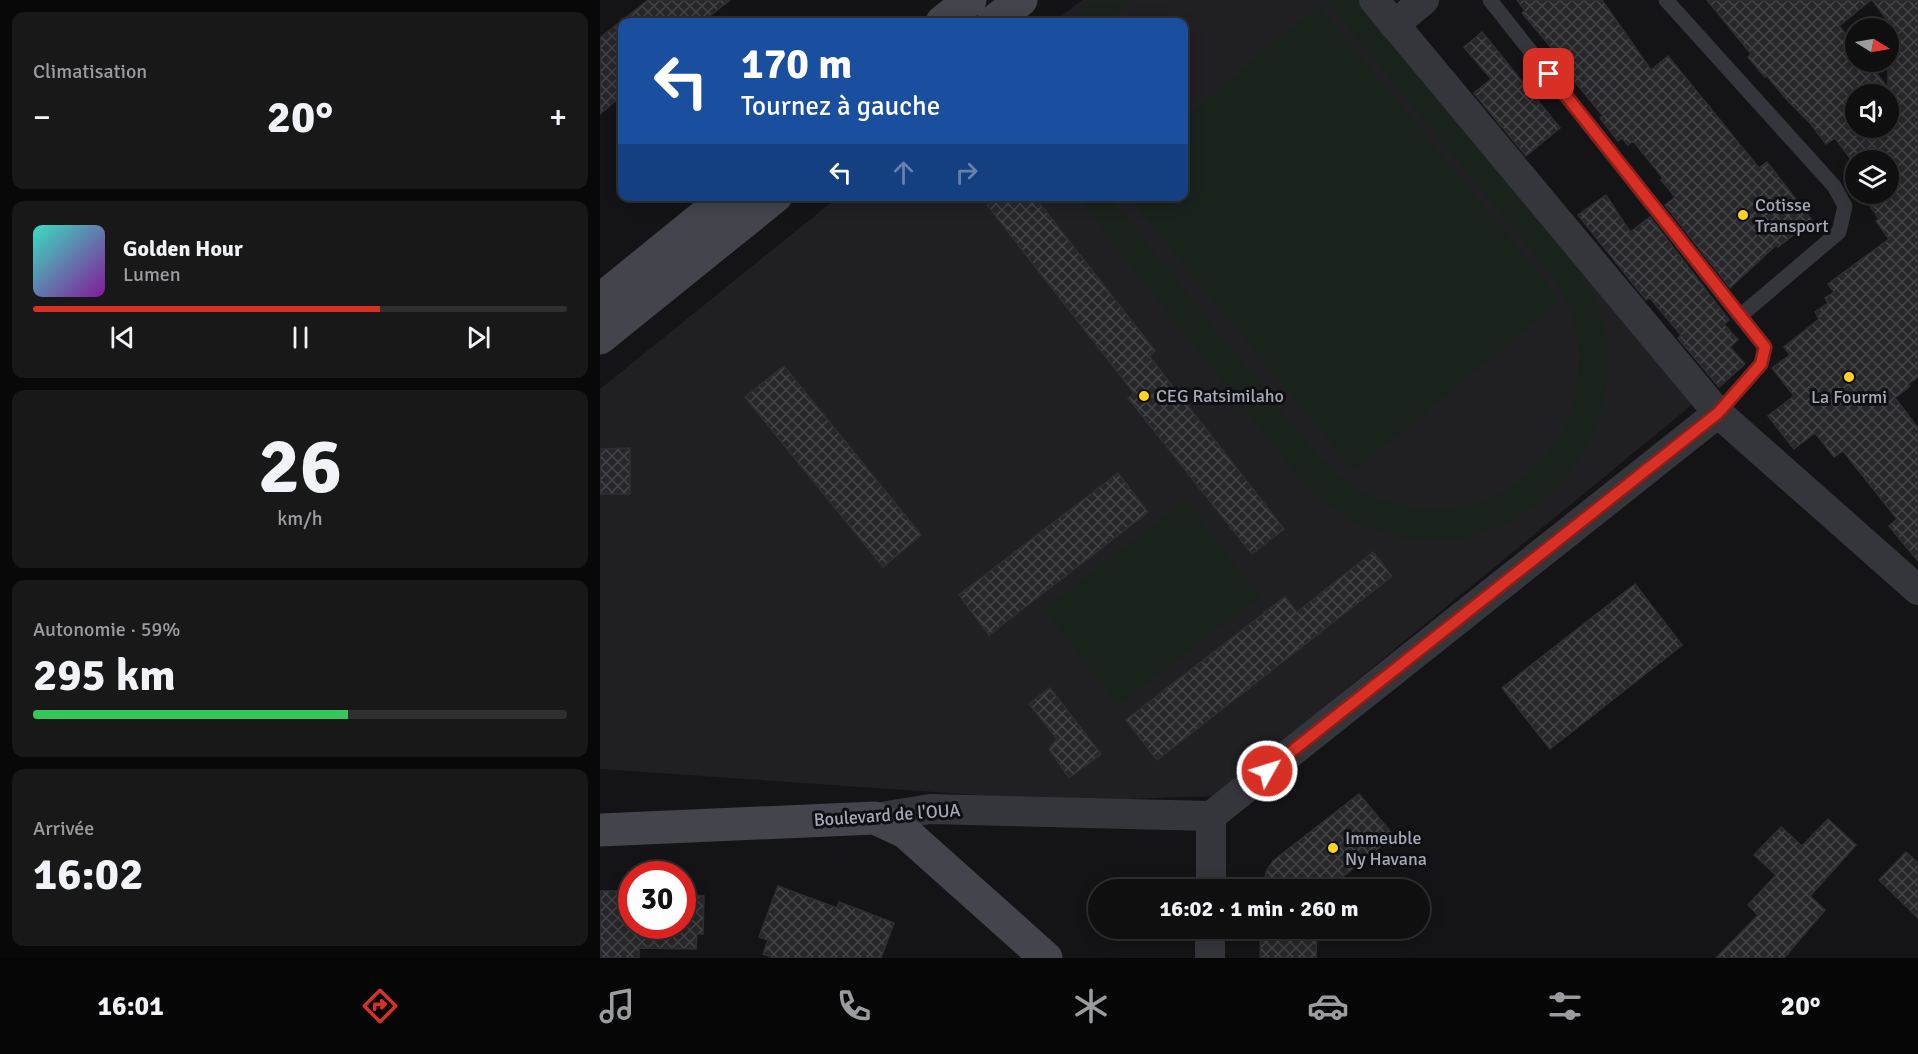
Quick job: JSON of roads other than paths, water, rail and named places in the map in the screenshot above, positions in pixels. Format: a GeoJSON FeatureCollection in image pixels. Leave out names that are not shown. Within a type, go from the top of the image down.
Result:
{"type":"FeatureCollection","features":[{"type":"Feature","properties":{"kind":"main road"},"geometry":{"type":"LineString","coordinates":[[947,18],[970,0]]}},
{"type":"Feature","properties":{"kind":"main road"},"geometry":{"type":"LineString","coordinates":[[998,18],[1021,0]]}},
{"type":"Feature","properties":{"kind":"main road"},"geometry":{"type":"LineString","coordinates":[[600,300],[722,201]]}},
{"type":"Feature","properties":{"kind":"main road"},"geometry":{"type":"LineString","coordinates":[[600,338],[770,201]]}},
{"type":"Feature","properties":{"kind":"main road"},"geometry":{"type":"LineString","coordinates":[[875,818],[905,832],[1046,958]]}},
{"type":"Feature","properties":{"kind":"main road","name":"Boulevard de l'OUA"},"geometry":{"type":"LineString","coordinates":[[600,830],[875,818]]}},
{"type":"Feature","properties":{"kind":"street"},"geometry":{"type":"LineString","coordinates":[[1374,0],[1718,413],[1918,590]]}},
{"type":"Feature","properties":{"kind":"street"},"geometry":{"type":"LineString","coordinates":[[1394,25],[1424,0]]}},
{"type":"Feature","properties":{"kind":"street"},"geometry":{"type":"LineString","coordinates":[[1210,879],[1211,816],[1718,413]]}},
{"type":"Feature","properties":{"kind":"street","name":"Boulevard de l'OUA"},"geometry":{"type":"LineString","coordinates":[[875,818],[930,809],[1211,816]]}},
{"type":"Feature","properties":{"kind":"street"},"geometry":{"type":"LineString","coordinates":[[1210,939],[1210,958]]}},
{"type":"Feature","properties":{"kind":"lane"},"geometry":{"type":"LineString","coordinates":[[1490,0],[1765,347],[1761,364],[1718,413]]}},
{"type":"Feature","properties":{"kind":"lane"},"geometry":{"type":"LineString","coordinates":[[1666,0],[1834,186],[1845,206],[1839,232],[1740,316]]}},
{"type":"Feature","properties":{"kind":"place","name":"Cotisse Transport"},"geometry":{"type":"Point","coordinates":[1743,215]}},
{"type":"Feature","properties":{"kind":"place","name":"La Fourmi"},"geometry":{"type":"Point","coordinates":[1849,377]}},
{"type":"Feature","properties":{"kind":"place","name":"CEG Ratsimilaho"},"geometry":{"type":"Point","coordinates":[1144,396]}},
{"type":"Feature","properties":{"kind":"place","name":"Immeuble Ny Havana"},"geometry":{"type":"Point","coordinates":[1333,848]}}]}
